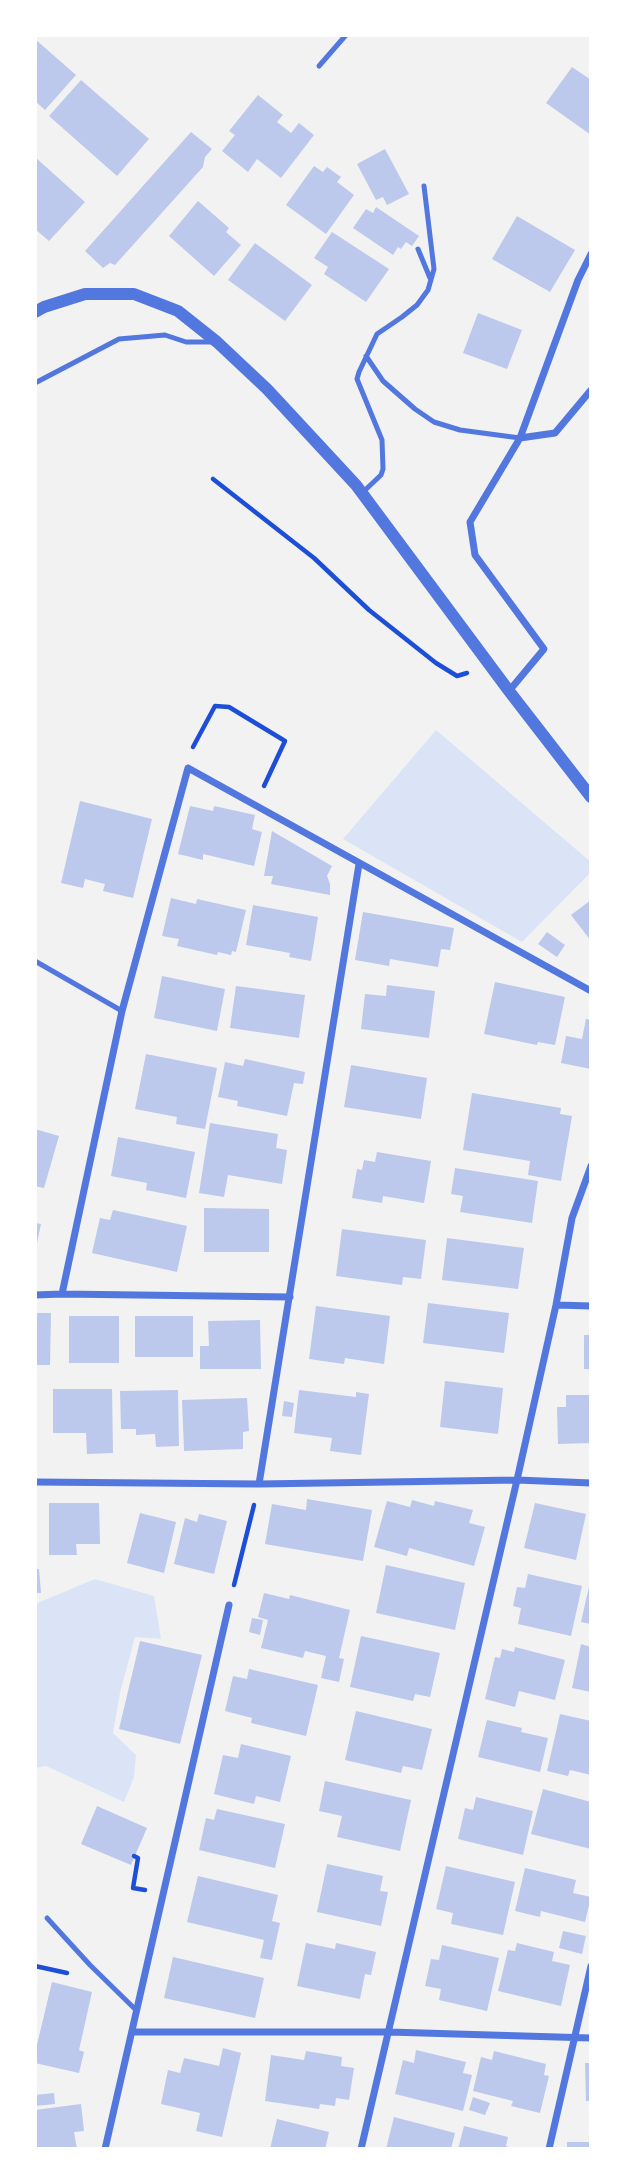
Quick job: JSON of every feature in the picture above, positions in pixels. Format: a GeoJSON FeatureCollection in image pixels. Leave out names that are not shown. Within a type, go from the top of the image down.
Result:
{"type":"FeatureCollection","features":[{"type":"Feature","properties":{"kind":"street"},"geometry":{"type":"LineString","coordinates":[[509,691],[544,649],[475,555],[470,522],[520,438],[578,280],[591,254]]}},
{"type":"Feature","properties":{"kind":"street"},"geometry":{"type":"LineString","coordinates":[[35,312],[85,294],[134,294],[178,311],[217,342],[267,389],[362,493],[591,797]]}},
{"type":"Feature","properties":{"kind":"street"},"geometry":{"type":"LineString","coordinates":[[520,438],[555,433],[591,390]]}},
{"type":"Feature","properties":{"kind":"street"},"geometry":{"type":"LineString","coordinates":[[62,1294],[122,1011],[188,768],[591,991]]}},
{"type":"Feature","properties":{"kind":"street"},"geometry":{"type":"LineString","coordinates":[[259,1484],[359,864]]}},
{"type":"Feature","properties":{"kind":"street"},"geometry":{"type":"LineString","coordinates":[[361,2149],[517,1480],[556,1305],[572,1218],[591,1166]]}},
{"type":"Feature","properties":{"kind":"street"},"geometry":{"type":"LineString","coordinates":[[35,1295],[290,1297]]}},
{"type":"Feature","properties":{"kind":"street"},"geometry":{"type":"LineString","coordinates":[[556,1305],[591,1306]]}},
{"type":"Feature","properties":{"kind":"street"},"geometry":{"type":"LineString","coordinates":[[35,1482],[259,1484],[517,1480],[591,1483]]}},
{"type":"Feature","properties":{"kind":"street"},"geometry":{"type":"LineString","coordinates":[[105,2149],[229,1605]]}},
{"type":"Feature","properties":{"kind":"street"},"geometry":{"type":"LineString","coordinates":[[549,2149],[591,1966]]}},
{"type":"Feature","properties":{"kind":"street"},"geometry":{"type":"LineString","coordinates":[[133,2032],[389,2032],[591,2038]]}},
{"type":"Feature","properties":{"kind":"lane"},"geometry":{"type":"LineString","coordinates":[[319,66],[346,35]]}},
{"type":"Feature","properties":{"kind":"lane"},"geometry":{"type":"LineString","coordinates":[[362,493],[381,475],[382,440],[357,379],[377,334],[416,305],[428,290],[434,269],[424,186]]}},
{"type":"Feature","properties":{"kind":"lane"},"geometry":{"type":"LineString","coordinates":[[418,249],[429,272],[430,281]]}},
{"type":"Feature","properties":{"kind":"lane"},"geometry":{"type":"LineString","coordinates":[[35,383],[119,339],[165,335],[186,342],[217,342]]}},
{"type":"Feature","properties":{"kind":"lane"},"geometry":{"type":"LineString","coordinates":[[366,356],[383,381],[415,410],[434,422],[460,430],[520,438]]}},
{"type":"Feature","properties":{"kind":"lane"},"geometry":{"type":"LineString","coordinates":[[35,961],[122,1011]]}},
{"type":"Feature","properties":{"kind":"lane"},"geometry":{"type":"LineString","coordinates":[[47,1918],[137,2011]]}},
{"type":"Feature","properties":{"kind":"path"},"geometry":{"type":"LineString","coordinates":[[213,479],[314,558],[369,610],[436,663],[457,676],[491,666]]}},
{"type":"Feature","properties":{"kind":"path"},"geometry":{"type":"LineString","coordinates":[[188,768],[190,752],[215,706],[229,707],[285,741],[256,806]]}},
{"type":"Feature","properties":{"kind":"path"},"geometry":{"type":"LineString","coordinates":[[229,1605],[259,1484]]}},
{"type":"Feature","properties":{"kind":"shaded area"},"geometry":{"type":"Polygon","coordinates":[[[436,730],[591,862],[591,872],[522,942],[343,839],[436,730]]]}},
{"type":"Feature","properties":{"kind":"shaded area"},"geometry":{"type":"Polygon","coordinates":[[[95,1579],[154,1596],[161,1639],[135,1637],[120,1693],[113,1733],[136,1755],[134,1777],[124,1802],[46,1766],[35,1768],[35,1604],[95,1579]]]}},
{"type":"Feature","properties":{"kind":"building"},"geometry":{"type":"Polygon","coordinates":[[[35,39],[76,75],[45,110],[35,101],[35,39]]]}},
{"type":"Feature","properties":{"kind":"building"},"geometry":{"type":"Polygon","coordinates":[[[572,67],[591,80],[591,135],[546,103],[572,67]]]}},
{"type":"Feature","properties":{"kind":"building"},"geometry":{"type":"Polygon","coordinates":[[[81,80],[149,139],[117,176],[49,116],[81,80]]]}},
{"type":"Feature","properties":{"kind":"building"},"geometry":{"type":"Polygon","coordinates":[[[258,95],[283,115],[277,122],[291,133],[299,123],[314,135],[281,178],[257,159],[248,172],[222,151],[235,135],[229,131],[258,95]]]}},
{"type":"Feature","properties":{"kind":"building"},"geometry":{"type":"Polygon","coordinates":[[[191,132],[212,149],[205,157],[203,167],[115,265],[110,263],[103,268],[85,251],[191,132]]]}},
{"type":"Feature","properties":{"kind":"building"},"geometry":{"type":"Polygon","coordinates":[[[385,149],[409,194],[387,205],[383,197],[376,200],[357,164],[385,149]]]}},
{"type":"Feature","properties":{"kind":"building"},"geometry":{"type":"Polygon","coordinates":[[[35,157],[85,202],[49,241],[35,229],[35,157]]]}},
{"type":"Feature","properties":{"kind":"building"},"geometry":{"type":"Polygon","coordinates":[[[314,166],[323,172],[327,167],[341,177],[337,182],[354,195],[326,234],[286,205],[314,166]]]}},
{"type":"Feature","properties":{"kind":"building"},"geometry":{"type":"Polygon","coordinates":[[[198,201],[229,228],[226,232],[241,245],[214,276],[169,236],[198,201]]]}},
{"type":"Feature","properties":{"kind":"building"},"geometry":{"type":"Polygon","coordinates":[[[376,207],[419,236],[412,246],[406,242],[401,249],[398,247],[393,255],[353,228],[366,209],[373,213],[376,207]]]}},
{"type":"Feature","properties":{"kind":"building"},"geometry":{"type":"Polygon","coordinates":[[[517,216],[575,250],[550,292],[492,259],[517,216]]]}},
{"type":"Feature","properties":{"kind":"building"},"geometry":{"type":"Polygon","coordinates":[[[332,232],[389,269],[366,302],[324,274],[328,267],[314,258],[332,232]]]}},
{"type":"Feature","properties":{"kind":"building"},"geometry":{"type":"Polygon","coordinates":[[[255,243],[312,285],[285,321],[228,280],[255,243]]]}},
{"type":"Feature","properties":{"kind":"building"},"geometry":{"type":"Polygon","coordinates":[[[478,313],[522,330],[507,369],[463,353],[478,313]]]}},
{"type":"Feature","properties":{"kind":"building"},"geometry":{"type":"Polygon","coordinates":[[[80,801],[152,819],[133,898],[103,891],[105,884],[85,879],[83,888],[61,883],[80,801]]]}},
{"type":"Feature","properties":{"kind":"building"},"geometry":{"type":"Polygon","coordinates":[[[190,806],[213,811],[214,806],[255,815],[252,829],[262,832],[254,866],[203,854],[203,860],[178,854],[190,806]]]}},
{"type":"Feature","properties":{"kind":"building"},"geometry":{"type":"Polygon","coordinates":[[[272,831],[332,866],[327,876],[330,895],[271,884],[273,876],[264,876],[272,831]]]}},
{"type":"Feature","properties":{"kind":"building"},"geometry":{"type":"Polygon","coordinates":[[[171,898],[196,904],[197,899],[246,910],[236,952],[232,951],[231,955],[218,952],[217,955],[177,946],[179,939],[162,936],[171,898]]]}},
{"type":"Feature","properties":{"kind":"building"},"geometry":{"type":"Polygon","coordinates":[[[591,900],[591,941],[571,915],[591,900]]]}},
{"type":"Feature","properties":{"kind":"building"},"geometry":{"type":"Polygon","coordinates":[[[253,905],[318,917],[311,961],[289,957],[290,953],[246,945],[253,905]]]}},
{"type":"Feature","properties":{"kind":"building"},"geometry":{"type":"Polygon","coordinates":[[[363,912],[454,928],[450,950],[441,949],[438,967],[390,959],[389,966],[355,960],[363,912]]]}},
{"type":"Feature","properties":{"kind":"building"},"geometry":{"type":"Polygon","coordinates":[[[547,932],[565,945],[557,957],[538,944],[547,932]]]}},
{"type":"Feature","properties":{"kind":"building"},"geometry":{"type":"Polygon","coordinates":[[[162,976],[225,989],[217,1031],[154,1018],[162,976]]]}},
{"type":"Feature","properties":{"kind":"building"},"geometry":{"type":"Polygon","coordinates":[[[495,982],[565,997],[555,1045],[538,1042],[537,1045],[484,1034],[495,982]]]}},
{"type":"Feature","properties":{"kind":"building"},"geometry":{"type":"Polygon","coordinates":[[[387,985],[435,991],[429,1038],[361,1029],[365,994],[386,996],[387,985]]]}},
{"type":"Feature","properties":{"kind":"building"},"geometry":{"type":"Polygon","coordinates":[[[236,986],[305,995],[299,1038],[230,1028],[236,986]]]}},
{"type":"Feature","properties":{"kind":"building"},"geometry":{"type":"Polygon","coordinates":[[[586,1019],[591,1020],[591,1069],[561,1063],[566,1036],[582,1039],[586,1019]]]}},
{"type":"Feature","properties":{"kind":"building"},"geometry":{"type":"Polygon","coordinates":[[[146,1054],[217,1068],[205,1129],[176,1124],[177,1117],[135,1109],[146,1054]]]}},
{"type":"Feature","properties":{"kind":"building"},"geometry":{"type":"Polygon","coordinates":[[[245,1059],[305,1072],[303,1084],[294,1083],[287,1116],[237,1106],[238,1101],[218,1097],[225,1062],[243,1066],[245,1059]]]}},
{"type":"Feature","properties":{"kind":"building"},"geometry":{"type":"Polygon","coordinates":[[[351,1065],[427,1078],[421,1119],[344,1107],[351,1065]]]}},
{"type":"Feature","properties":{"kind":"building"},"geometry":{"type":"Polygon","coordinates":[[[472,1093],[561,1108],[560,1114],[572,1116],[561,1181],[528,1175],[530,1161],[463,1150],[472,1093]]]}},
{"type":"Feature","properties":{"kind":"building"},"geometry":{"type":"Polygon","coordinates":[[[210,1123],[278,1134],[276,1148],[287,1150],[282,1184],[228,1175],[224,1197],[199,1193],[210,1123]]]}},
{"type":"Feature","properties":{"kind":"building"},"geometry":{"type":"Polygon","coordinates":[[[35,1129],[59,1136],[44,1188],[35,1186],[35,1129]]]}},
{"type":"Feature","properties":{"kind":"building"},"geometry":{"type":"Polygon","coordinates":[[[118,1137],[195,1152],[186,1198],[146,1190],[147,1183],[111,1176],[118,1137]]]}},
{"type":"Feature","properties":{"kind":"building"},"geometry":{"type":"Polygon","coordinates":[[[377,1152],[431,1161],[424,1203],[383,1196],[382,1203],[352,1198],[357,1169],[362,1170],[364,1160],[375,1162],[377,1152]]]}},
{"type":"Feature","properties":{"kind":"building"},"geometry":{"type":"Polygon","coordinates":[[[455,1168],[538,1181],[532,1223],[460,1212],[463,1196],[451,1194],[455,1168]]]}},
{"type":"Feature","properties":{"kind":"building"},"geometry":{"type":"Polygon","coordinates":[[[204,1208],[269,1209],[269,1252],[204,1252],[204,1208]]]}},
{"type":"Feature","properties":{"kind":"building"},"geometry":{"type":"Polygon","coordinates":[[[113,1210],[187,1226],[177,1272],[92,1253],[100,1218],[110,1220],[113,1210]]]}},
{"type":"Feature","properties":{"kind":"building"},"geometry":{"type":"Polygon","coordinates":[[[35,1223],[41,1224],[36,1248],[35,1248],[35,1223]]]}},
{"type":"Feature","properties":{"kind":"building"},"geometry":{"type":"Polygon","coordinates":[[[342,1229],[426,1240],[421,1279],[403,1277],[402,1285],[336,1276],[342,1229]]]}},
{"type":"Feature","properties":{"kind":"building"},"geometry":{"type":"Polygon","coordinates":[[[447,1238],[524,1248],[518,1289],[442,1280],[447,1238]]]}},
{"type":"Feature","properties":{"kind":"building"},"geometry":{"type":"Polygon","coordinates":[[[428,1303],[509,1313],[504,1353],[423,1343],[428,1303]]]}},
{"type":"Feature","properties":{"kind":"building"},"geometry":{"type":"Polygon","coordinates":[[[316,1306],[390,1316],[384,1364],[345,1358],[344,1364],[309,1359],[316,1306]]]}},
{"type":"Feature","properties":{"kind":"building"},"geometry":{"type":"Polygon","coordinates":[[[35,1313],[51,1313],[50,1365],[35,1365],[35,1313]]]}},
{"type":"Feature","properties":{"kind":"building"},"geometry":{"type":"Polygon","coordinates":[[[69,1316],[119,1316],[119,1363],[69,1363],[69,1316]]]}},
{"type":"Feature","properties":{"kind":"building"},"geometry":{"type":"Polygon","coordinates":[[[135,1316],[193,1316],[193,1357],[135,1357],[135,1316]]]}},
{"type":"Feature","properties":{"kind":"building"},"geometry":{"type":"Polygon","coordinates":[[[260,1320],[261,1369],[200,1369],[200,1346],[209,1346],[208,1321],[260,1320]]]}},
{"type":"Feature","properties":{"kind":"building"},"geometry":{"type":"Polygon","coordinates":[[[584,1335],[591,1335],[591,1369],[584,1369],[584,1335]]]}},
{"type":"Feature","properties":{"kind":"building"},"geometry":{"type":"Polygon","coordinates":[[[445,1381],[503,1388],[498,1434],[440,1427],[445,1381]]]}},
{"type":"Feature","properties":{"kind":"building"},"geometry":{"type":"Polygon","coordinates":[[[53,1389],[112,1389],[113,1453],[87,1454],[86,1433],[53,1433],[53,1389]]]}},
{"type":"Feature","properties":{"kind":"building"},"geometry":{"type":"Polygon","coordinates":[[[178,1390],[179,1446],[156,1447],[155,1434],[136,1435],[136,1429],[121,1429],[120,1391],[178,1390]]]}},
{"type":"Feature","properties":{"kind":"building"},"geometry":{"type":"Polygon","coordinates":[[[299,1390],[356,1397],[356,1392],[369,1394],[361,1455],[330,1451],[332,1438],[294,1433],[299,1390]]]}},
{"type":"Feature","properties":{"kind":"building"},"geometry":{"type":"Polygon","coordinates":[[[566,1395],[591,1395],[591,1443],[558,1444],[557,1407],[566,1407],[566,1395]]]}},
{"type":"Feature","properties":{"kind":"building"},"geometry":{"type":"Polygon","coordinates":[[[247,1398],[249,1431],[243,1432],[243,1449],[184,1451],[182,1400],[247,1398]]]}},
{"type":"Feature","properties":{"kind":"building"},"geometry":{"type":"Polygon","coordinates":[[[284,1401],[294,1403],[292,1417],[282,1416],[284,1401]]]}},
{"type":"Feature","properties":{"kind":"building"},"geometry":{"type":"Polygon","coordinates":[[[307,1499],[372,1510],[363,1561],[265,1544],[272,1504],[306,1510],[307,1499]]]}},
{"type":"Feature","properties":{"kind":"building"},"geometry":{"type":"Polygon","coordinates":[[[412,1500],[434,1506],[435,1501],[473,1510],[469,1523],[485,1527],[474,1566],[409,1548],[407,1556],[374,1547],[387,1501],[410,1507],[412,1500]]]}},
{"type":"Feature","properties":{"kind":"building"},"geometry":{"type":"Polygon","coordinates":[[[49,1503],[99,1503],[100,1544],[76,1544],[77,1555],[49,1555],[49,1503]]]}},
{"type":"Feature","properties":{"kind":"building"},"geometry":{"type":"Polygon","coordinates":[[[535,1503],[586,1514],[576,1560],[524,1548],[535,1503]]]}},
{"type":"Feature","properties":{"kind":"building"},"geometry":{"type":"Polygon","coordinates":[[[140,1513],[176,1522],[164,1573],[127,1563],[140,1513]]]}},
{"type":"Feature","properties":{"kind":"building"},"geometry":{"type":"Polygon","coordinates":[[[199,1514],[227,1521],[214,1574],[174,1564],[185,1518],[197,1522],[199,1514]]]}},
{"type":"Feature","properties":{"kind":"building"},"geometry":{"type":"Polygon","coordinates":[[[386,1565],[465,1583],[455,1630],[376,1613],[386,1565]]]}},
{"type":"Feature","properties":{"kind":"building"},"geometry":{"type":"Polygon","coordinates":[[[35,1569],[39,1569],[41,1593],[35,1593],[35,1569]]]}},
{"type":"Feature","properties":{"kind":"building"},"geometry":{"type":"Polygon","coordinates":[[[528,1574],[582,1586],[571,1636],[518,1624],[521,1608],[513,1606],[517,1587],[525,1588],[528,1574]]]}},
{"type":"Feature","properties":{"kind":"building"},"geometry":{"type":"Polygon","coordinates":[[[591,1582],[591,1624],[581,1622],[591,1582]]]}},
{"type":"Feature","properties":{"kind":"building"},"geometry":{"type":"Polygon","coordinates":[[[264,1593],[289,1599],[290,1595],[350,1610],[339,1658],[344,1659],[339,1682],[321,1678],[326,1656],[305,1651],[303,1658],[261,1648],[268,1620],[258,1617],[264,1593]]]}},
{"type":"Feature","properties":{"kind":"building"},"geometry":{"type":"Polygon","coordinates":[[[252,1618],[263,1620],[260,1635],[249,1632],[252,1618]]]}},
{"type":"Feature","properties":{"kind":"building"},"geometry":{"type":"Polygon","coordinates":[[[361,1636],[440,1653],[430,1697],[415,1694],[413,1701],[350,1687],[361,1636]]]}},
{"type":"Feature","properties":{"kind":"building"},"geometry":{"type":"Polygon","coordinates":[[[140,1641],[202,1655],[180,1744],[119,1729],[140,1641]]]}},
{"type":"Feature","properties":{"kind":"building"},"geometry":{"type":"Polygon","coordinates":[[[581,1644],[591,1647],[591,1692],[572,1688],[581,1644]]]}},
{"type":"Feature","properties":{"kind":"building"},"geometry":{"type":"Polygon","coordinates":[[[515,1647],[565,1660],[555,1700],[519,1691],[515,1707],[485,1699],[495,1657],[500,1658],[502,1649],[514,1652],[515,1647]]]}},
{"type":"Feature","properties":{"kind":"building"},"geometry":{"type":"Polygon","coordinates":[[[249,1669],[318,1685],[306,1736],[251,1723],[252,1718],[225,1711],[233,1676],[247,1679],[249,1669]]]}},
{"type":"Feature","properties":{"kind":"building"},"geometry":{"type":"Polygon","coordinates":[[[356,1711],[432,1729],[422,1770],[403,1766],[401,1773],[345,1760],[356,1711]]]}},
{"type":"Feature","properties":{"kind":"building"},"geometry":{"type":"Polygon","coordinates":[[[560,1714],[591,1721],[591,1775],[570,1770],[568,1776],[547,1771],[560,1714]]]}},
{"type":"Feature","properties":{"kind":"building"},"geometry":{"type":"Polygon","coordinates":[[[487,1720],[522,1728],[521,1732],[548,1738],[540,1772],[478,1757],[487,1720]]]}},
{"type":"Feature","properties":{"kind":"building"},"geometry":{"type":"Polygon","coordinates":[[[241,1744],[291,1756],[280,1802],[256,1796],[254,1804],[214,1794],[223,1755],[238,1758],[241,1744]]]}},
{"type":"Feature","properties":{"kind":"building"},"geometry":{"type":"Polygon","coordinates":[[[325,1781],[411,1800],[400,1851],[337,1837],[342,1816],[319,1811],[325,1781]]]}},
{"type":"Feature","properties":{"kind":"building"},"geometry":{"type":"Polygon","coordinates":[[[543,1789],[591,1802],[591,1849],[531,1834],[543,1789]]]}},
{"type":"Feature","properties":{"kind":"building"},"geometry":{"type":"Polygon","coordinates":[[[476,1797],[533,1811],[523,1855],[458,1839],[465,1808],[473,1810],[476,1797]]]}},
{"type":"Feature","properties":{"kind":"building"},"geometry":{"type":"Polygon","coordinates":[[[97,1806],[147,1828],[131,1865],[81,1844],[97,1806]]]}},
{"type":"Feature","properties":{"kind":"building"},"geometry":{"type":"Polygon","coordinates":[[[217,1809],[285,1824],[275,1868],[199,1850],[206,1818],[214,1820],[217,1809]]]}},
{"type":"Feature","properties":{"kind":"building"},"geometry":{"type":"Polygon","coordinates":[[[327,1864],[383,1876],[380,1891],[388,1892],[381,1926],[317,1912],[327,1864]]]}},
{"type":"Feature","properties":{"kind":"building"},"geometry":{"type":"Polygon","coordinates":[[[446,1866],[515,1882],[503,1935],[451,1924],[453,1913],[436,1909],[446,1866]]]}},
{"type":"Feature","properties":{"kind":"building"},"geometry":{"type":"Polygon","coordinates":[[[525,1868],[576,1880],[573,1893],[591,1897],[585,1922],[541,1911],[540,1917],[515,1911],[525,1868]]]}},
{"type":"Feature","properties":{"kind":"building"},"geometry":{"type":"Polygon","coordinates":[[[198,1876],[278,1895],[272,1921],[280,1923],[272,1960],[260,1958],[264,1940],[187,1922],[198,1876]]]}},
{"type":"Feature","properties":{"kind":"building"},"geometry":{"type":"Polygon","coordinates":[[[563,1931],[586,1936],[582,1954],[559,1948],[563,1931]]]}},
{"type":"Feature","properties":{"kind":"building"},"geometry":{"type":"Polygon","coordinates":[[[306,1943],[335,1949],[336,1943],[376,1952],[371,1975],[365,1974],[360,1999],[297,1986],[306,1943]]]}},
{"type":"Feature","properties":{"kind":"building"},"geometry":{"type":"Polygon","coordinates":[[[517,1943],[554,1952],[552,1961],[570,1965],[561,2006],[498,1991],[508,1950],[515,1951],[517,1943]]]}},
{"type":"Feature","properties":{"kind":"building"},"geometry":{"type":"Polygon","coordinates":[[[442,1945],[499,1958],[487,2011],[439,2000],[441,1989],[425,1986],[431,1959],[439,1960],[442,1945]]]}},
{"type":"Feature","properties":{"kind":"building"},"geometry":{"type":"Polygon","coordinates":[[[173,1957],[264,1978],[255,2018],[164,1998],[173,1957]]]}},
{"type":"Feature","properties":{"kind":"building"},"geometry":{"type":"Polygon","coordinates":[[[52,1982],[92,1992],[79,2050],[84,2052],[79,2073],[35,2063],[52,1982]]]}},
{"type":"Feature","properties":{"kind":"building"},"geometry":{"type":"Polygon","coordinates":[[[223,2048],[241,2053],[222,2137],[196,2131],[200,2113],[161,2104],[168,2070],[180,2073],[184,2058],[219,2066],[223,2048]]]}},
{"type":"Feature","properties":{"kind":"building"},"geometry":{"type":"Polygon","coordinates":[[[416,2050],[466,2062],[463,2073],[472,2075],[463,2111],[395,2094],[403,2060],[414,2063],[416,2050]]]}},
{"type":"Feature","properties":{"kind":"building"},"geometry":{"type":"Polygon","coordinates":[[[306,2051],[342,2057],[341,2066],[354,2068],[349,2100],[336,2098],[335,2106],[320,2104],[319,2109],[265,2101],[271,2055],[304,2060],[306,2051]]]}},
{"type":"Feature","properties":{"kind":"building"},"geometry":{"type":"Polygon","coordinates":[[[494,2051],[546,2064],[544,2075],[549,2076],[540,2113],[511,2106],[513,2101],[473,2091],[481,2057],[492,2060],[494,2051]]]}},
{"type":"Feature","properties":{"kind":"building"},"geometry":{"type":"Polygon","coordinates":[[[585,2063],[591,2063],[591,2101],[586,2101],[585,2063]]]}},
{"type":"Feature","properties":{"kind":"building"},"geometry":{"type":"Polygon","coordinates":[[[54,2093],[55,2104],[35,2106],[35,2095],[54,2093]]]}},
{"type":"Feature","properties":{"kind":"building"},"geometry":{"type":"Polygon","coordinates":[[[473,2097],[490,2103],[485,2115],[469,2110],[473,2097]]]}},
{"type":"Feature","properties":{"kind":"building"},"geometry":{"type":"Polygon","coordinates":[[[81,2104],[84,2131],[74,2132],[77,2149],[35,2149],[35,2110],[81,2104]]]}},
{"type":"Feature","properties":{"kind":"building"},"geometry":{"type":"Polygon","coordinates":[[[394,2117],[455,2133],[451,2149],[386,2149],[394,2117]]]}},
{"type":"Feature","properties":{"kind":"building"},"geometry":{"type":"Polygon","coordinates":[[[277,2119],[329,2132],[325,2149],[270,2149],[277,2119]]]}},
{"type":"Feature","properties":{"kind":"building"},"geometry":{"type":"Polygon","coordinates":[[[464,2126],[508,2137],[506,2146],[515,2149],[458,2149],[464,2126]]]}},
{"type":"Feature","properties":{"kind":"building"},"geometry":{"type":"Polygon","coordinates":[[[567,2142],[591,2142],[591,2149],[567,2149],[567,2142]]]}}]}
